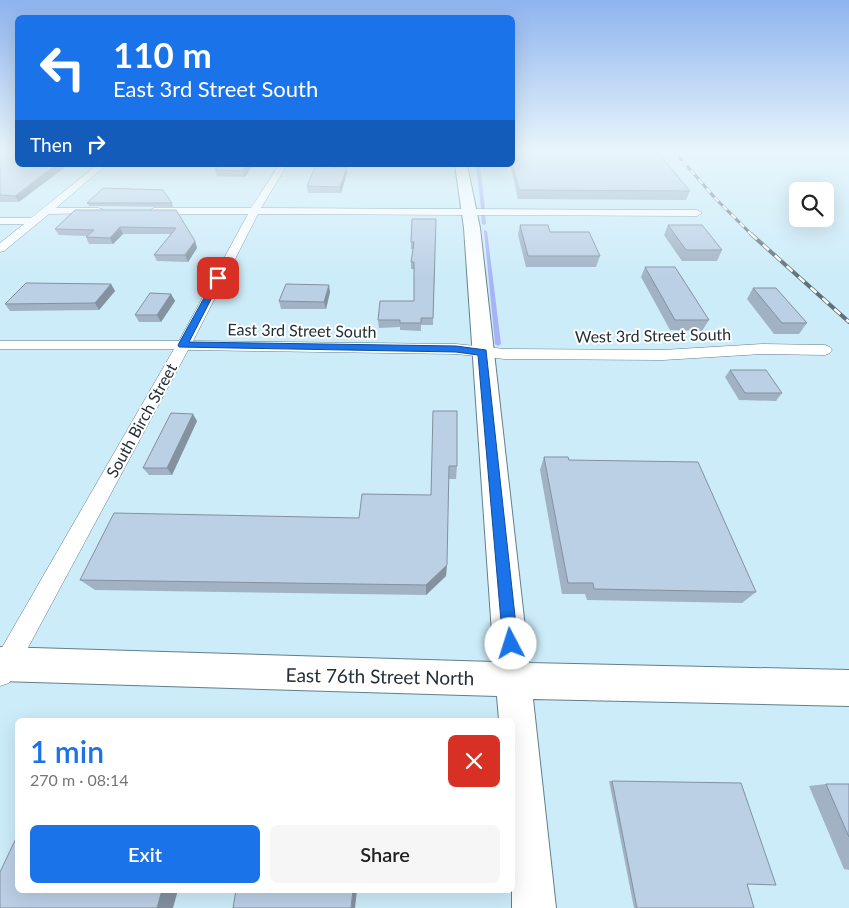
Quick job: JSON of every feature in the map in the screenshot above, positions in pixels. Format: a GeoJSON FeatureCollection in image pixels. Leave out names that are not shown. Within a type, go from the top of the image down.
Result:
{"type":"FeatureCollection","features":[{"type":"Feature","properties":{"kind":"street"},"geometry":{"type":"LineString","coordinates":[[0,249],[66,194]]}},
{"type":"Feature","properties":{"kind":"street","name":"South Birch Street"},"geometry":{"type":"LineString","coordinates":[[2,668],[163,384],[265,194]]}},
{"type":"Feature","properties":{"kind":"street"},"geometry":{"type":"LineString","coordinates":[[466,194],[514,680],[534,908]]}},
{"type":"Feature","properties":{"kind":"street"},"geometry":{"type":"LineString","coordinates":[[46,211],[104,211]]}},
{"type":"Feature","properties":{"kind":"street"},"geometry":{"type":"LineString","coordinates":[[144,211],[697,213]]}},
{"type":"Feature","properties":{"kind":"street"},"geometry":{"type":"LineString","coordinates":[[0,221],[34,221]]}},
{"type":"Feature","properties":{"kind":"street","name":"East 3rd Street South"},"geometry":{"type":"LineString","coordinates":[[0,346],[183,345],[456,349],[482,352]]}},
{"type":"Feature","properties":{"kind":"street","name":"West 3rd Street South"},"geometry":{"type":"LineString","coordinates":[[482,352],[663,355],[762,349],[825,350]]}},
{"type":"Feature","properties":{"kind":"street","name":"East 76th Street North"},"geometry":{"type":"LineString","coordinates":[[2,668],[849,688]]}},
{"type":"Feature","properties":{"kind":"building"},"geometry":{"type":"Polygon","coordinates":[[[0,194],[17,194],[15,196],[0,194]]]}},
{"type":"Feature","properties":{"kind":"building"},"geometry":{"type":"Polygon","coordinates":[[[96,194],[166,194],[172,203],[87,203],[96,194]]]}},
{"type":"Feature","properties":{"kind":"building"},"geometry":{"type":"Polygon","coordinates":[[[75,210],[176,210],[195,241],[185,255],[154,255],[176,228],[120,227],[110,238],[86,237],[94,230],[55,229],[75,210]]]}},
{"type":"Feature","properties":{"kind":"building"},"geometry":{"type":"Polygon","coordinates":[[[412,219],[436,219],[433,318],[421,318],[421,323],[400,323],[400,320],[378,320],[380,301],[414,301],[414,262],[411,262],[414,242],[411,242],[412,219]]]}},
{"type":"Feature","properties":{"kind":"building"},"geometry":{"type":"Polygon","coordinates":[[[520,225],[548,225],[550,232],[589,232],[600,256],[528,256],[520,225]]]}},
{"type":"Feature","properties":{"kind":"building"},"geometry":{"type":"Polygon","coordinates":[[[668,225],[702,225],[722,250],[686,250],[668,225]]]}},
{"type":"Feature","properties":{"kind":"building"},"geometry":{"type":"Polygon","coordinates":[[[645,267],[675,267],[709,320],[675,320],[645,267]]]}},
{"type":"Feature","properties":{"kind":"building"},"geometry":{"type":"Polygon","coordinates":[[[26,283],[111,284],[95,303],[5,304],[26,283]]]}},
{"type":"Feature","properties":{"kind":"building"},"geometry":{"type":"Polygon","coordinates":[[[286,284],[329,285],[324,302],[279,301],[286,284]]]}},
{"type":"Feature","properties":{"kind":"building"},"geometry":{"type":"Polygon","coordinates":[[[753,288],[776,288],[807,323],[782,323],[753,288]]]}},
{"type":"Feature","properties":{"kind":"building"},"geometry":{"type":"Polygon","coordinates":[[[150,293],[171,294],[157,315],[135,315],[150,293]]]}},
{"type":"Feature","properties":{"kind":"building"},"geometry":{"type":"Polygon","coordinates":[[[730,370],[766,370],[782,393],[745,393],[730,370]]]}},
{"type":"Feature","properties":{"kind":"building"},"geometry":{"type":"Polygon","coordinates":[[[433,411],[457,411],[457,466],[449,466],[447,565],[426,585],[80,580],[114,513],[359,518],[362,494],[431,495],[433,411]]]}},
{"type":"Feature","properties":{"kind":"building"},"geometry":{"type":"Polygon","coordinates":[[[171,413],[193,414],[167,468],[143,468],[171,413]]]}},
{"type":"Feature","properties":{"kind":"building"},"geometry":{"type":"Polygon","coordinates":[[[544,457],[568,457],[569,460],[698,462],[756,592],[594,589],[593,583],[568,583],[544,457]]]}},
{"type":"Feature","properties":{"kind":"building"},"geometry":{"type":"Polygon","coordinates":[[[612,781],[741,783],[776,885],[747,884],[754,908],[637,908],[612,781]]]}},
{"type":"Feature","properties":{"kind":"building"},"geometry":{"type":"Polygon","coordinates":[[[826,784],[849,784],[849,837],[826,784]]]}},
{"type":"Feature","properties":{"kind":"building"},"geometry":{"type":"Polygon","coordinates":[[[15,840],[15,893],[161,893],[157,908],[0,908],[0,872],[15,840]]]}},
{"type":"Feature","properties":{"kind":"building"},"geometry":{"type":"Polygon","coordinates":[[[236,893],[353,893],[351,908],[233,908],[236,893]]]}},
{"type":"Feature","properties":{"kind":"waterway"},"geometry":{"type":"LineString","coordinates":[[481,194],[483,208]]}},
{"type":"Feature","properties":{"kind":"waterway"},"geometry":{"type":"LineString","coordinates":[[483,215],[484,224]]}},
{"type":"Feature","properties":{"kind":"waterway"},"geometry":{"type":"LineString","coordinates":[[485,231],[498,344]]}},
{"type":"Feature","properties":{"kind":"railway"},"geometry":{"type":"LineString","coordinates":[[712,194],[751,234]]}},
{"type":"Feature","properties":{"kind":"railway"},"geometry":{"type":"LineString","coordinates":[[751,234],[849,322]]}},
{"type":"Feature","properties":{"kind":"route"},"geometry":{"type":"LineString","coordinates":[[218,278],[183,345],[456,349],[482,352],[511,644]]}}]}
